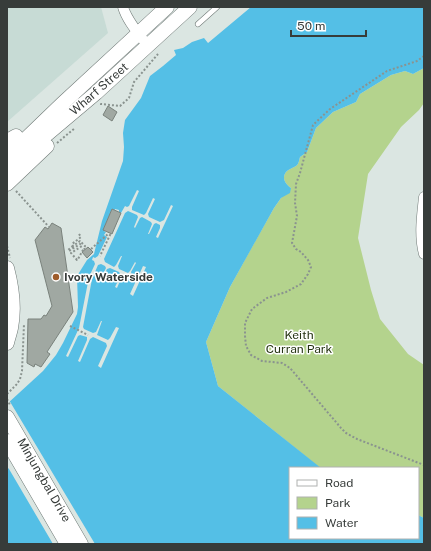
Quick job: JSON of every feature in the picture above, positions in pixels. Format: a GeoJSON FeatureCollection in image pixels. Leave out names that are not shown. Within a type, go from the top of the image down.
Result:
{"type":"FeatureCollection","features":[{"type":"Feature","properties":{"kind":"main road","name":"Wharf Street"},"geometry":{"type":"LineString","coordinates":[[7,157],[167,7]]}},
{"type":"Feature","properties":{"kind":"main road","name":"Wharf Street"},"geometry":{"type":"LineString","coordinates":[[7,170],[96,93],[154,49],[190,7]]}},
{"type":"Feature","properties":{"kind":"main road"},"geometry":{"type":"LineString","coordinates":[[9,185],[70,124],[96,93]]}},
{"type":"Feature","properties":{"kind":"main road"},"geometry":{"type":"LineString","coordinates":[[10,140],[62,104]]}},
{"type":"Feature","properties":{"kind":"main road"},"geometry":{"type":"LineString","coordinates":[[7,268],[13,302],[11,328],[7,343]]}},
{"type":"Feature","properties":{"kind":"main road","name":"Minjungbal Drive"},"geometry":{"type":"LineString","coordinates":[[7,417],[81,544]]}},
{"type":"Feature","properties":{"kind":"main road","name":"Minjungbal Drive"},"geometry":{"type":"LineString","coordinates":[[7,441],[67,544]]}},
{"type":"Feature","properties":{"kind":"main road"},"geometry":{"type":"LineString","coordinates":[[7,461],[58,544]]}},
{"type":"Feature","properties":{"kind":"street"},"geometry":{"type":"LineString","coordinates":[[123,7],[138,34],[154,49]]}},
{"type":"Feature","properties":{"kind":"street"},"geometry":{"type":"LineString","coordinates":[[424,197],[421,224],[422,248],[424,254]]}},
{"type":"Feature","properties":{"kind":"lane"},"geometry":{"type":"LineString","coordinates":[[198,24],[217,7]]}},
{"type":"Feature","properties":{"kind":"path"},"geometry":{"type":"LineString","coordinates":[[96,109],[101,104],[120,106],[130,98],[134,82],[150,64],[154,49]]}},
{"type":"Feature","properties":{"kind":"path"},"geometry":{"type":"LineString","coordinates":[[424,56],[416,61],[387,71],[330,109],[313,125],[296,184],[295,203],[297,216],[292,243],[308,260],[311,267],[301,284],[286,292],[267,298],[252,309],[245,323],[246,346],[251,355],[262,361],[282,363],[290,368],[346,433],[357,439],[424,465]]}},
{"type":"Feature","properties":{"kind":"path"},"geometry":{"type":"LineString","coordinates":[[56,144],[79,124]]}},
{"type":"Feature","properties":{"kind":"path"},"geometry":{"type":"LineString","coordinates":[[9,185],[49,227]]}},
{"type":"Feature","properties":{"kind":"path"},"geometry":{"type":"LineString","coordinates":[[73,246],[80,241],[85,246],[78,260],[76,260],[71,253],[82,246],[80,244],[69,251],[68,250],[73,246],[72,244],[82,237],[79,234]]}},
{"type":"Feature","properties":{"kind":"path"},"geometry":{"type":"LineString","coordinates":[[91,249],[108,234],[110,235],[100,256]]}},
{"type":"Feature","properties":{"kind":"path"},"geometry":{"type":"LineString","coordinates":[[70,326],[88,335]]}},
{"type":"Feature","properties":{"kind":"shaded area"},"geometry":{"type":"Polygon","coordinates":[[[7,7],[101,7],[108,33],[7,122],[7,7]]]}},
{"type":"Feature","properties":{"kind":"green space","name":"Keith Curran Park"},"geometry":{"type":"Polygon","coordinates":[[[424,68],[424,103],[419,110],[401,127],[368,174],[358,238],[380,319],[408,354],[424,365],[424,518],[419,516],[419,467],[319,467],[218,386],[206,342],[230,287],[252,247],[274,208],[291,188],[284,180],[285,173],[297,165],[300,157],[307,152],[316,128],[333,112],[356,102],[360,94],[391,75],[405,71],[413,74],[424,68]]]}},
{"type":"Feature","properties":{"kind":"water"},"geometry":{"type":"Polygon","coordinates":[[[251,7],[424,7],[424,68],[413,74],[405,71],[391,75],[360,94],[356,102],[333,112],[316,128],[307,152],[300,157],[297,165],[285,173],[284,180],[291,188],[290,193],[281,198],[274,208],[230,287],[206,342],[218,386],[320,467],[289,467],[289,539],[419,539],[419,516],[424,518],[424,544],[7,544],[7,404],[43,371],[56,355],[77,314],[77,276],[87,260],[94,254],[102,221],[123,161],[123,133],[125,120],[141,98],[150,76],[176,55],[174,50],[183,48],[192,42],[204,38],[208,43],[251,7]]]}},
{"type":"Feature","properties":{"kind":"pier"},"geometry":{"type":"Polygon","coordinates":[[[137,190],[139,191],[132,210],[144,215],[153,198],[155,199],[148,214],[149,217],[160,222],[164,220],[171,205],[173,206],[158,238],[156,237],[160,225],[156,223],[154,224],[148,234],[152,224],[151,222],[142,217],[135,228],[134,227],[138,217],[137,215],[128,211],[125,213],[104,259],[105,262],[114,267],[122,256],[118,266],[119,269],[128,273],[135,262],[136,263],[131,272],[132,275],[136,277],[139,275],[143,266],[146,267],[133,296],[130,294],[135,283],[134,279],[125,275],[122,276],[117,288],[115,287],[121,275],[119,272],[110,268],[107,269],[101,281],[100,280],[106,268],[101,264],[98,265],[92,279],[83,327],[84,329],[93,333],[96,332],[102,321],[97,335],[108,340],[116,327],[119,328],[101,368],[98,366],[107,346],[106,343],[93,337],[90,339],[80,362],[78,361],[87,337],[80,335],[78,336],[68,357],[66,356],[79,328],[89,277],[95,264],[92,260],[93,257],[95,258],[98,256],[107,237],[104,235],[106,232],[104,231],[104,228],[112,209],[119,210],[121,213],[125,206],[129,206],[137,190]]]}},
{"type":"Feature","properties":{"kind":"pier"},"geometry":{"type":"Polygon","coordinates":[[[76,274],[76,314],[63,339],[75,313],[76,274]]]}},
{"type":"Feature","properties":{"kind":"pier"},"geometry":{"type":"Polygon","coordinates":[[[9,400],[95,544],[53,544],[7,467],[7,402],[9,400]]]}},
{"type":"Feature","properties":{"kind":"building"},"geometry":{"type":"Polygon","coordinates":[[[108,106],[117,112],[112,121],[103,115],[108,106]]]}},
{"type":"Feature","properties":{"kind":"building"},"geometry":{"type":"Polygon","coordinates":[[[112,209],[121,213],[112,234],[103,230],[112,209]]]}},
{"type":"Feature","properties":{"kind":"building","name":"Ivory Waterside"},"geometry":{"type":"Polygon","coordinates":[[[52,223],[61,228],[73,312],[47,352],[50,354],[41,367],[35,364],[34,367],[27,363],[28,319],[41,319],[44,315],[46,316],[52,306],[35,240],[45,227],[48,229],[52,223]]]}},
{"type":"Feature","properties":{"kind":"building"},"geometry":{"type":"Polygon","coordinates":[[[88,247],[93,252],[87,258],[82,252],[88,247]]]}},
{"type":"Feature","properties":{"kind":"place","name":"Ivory Waterside"},"geometry":{"type":"Point","coordinates":[56,277]}}]}
